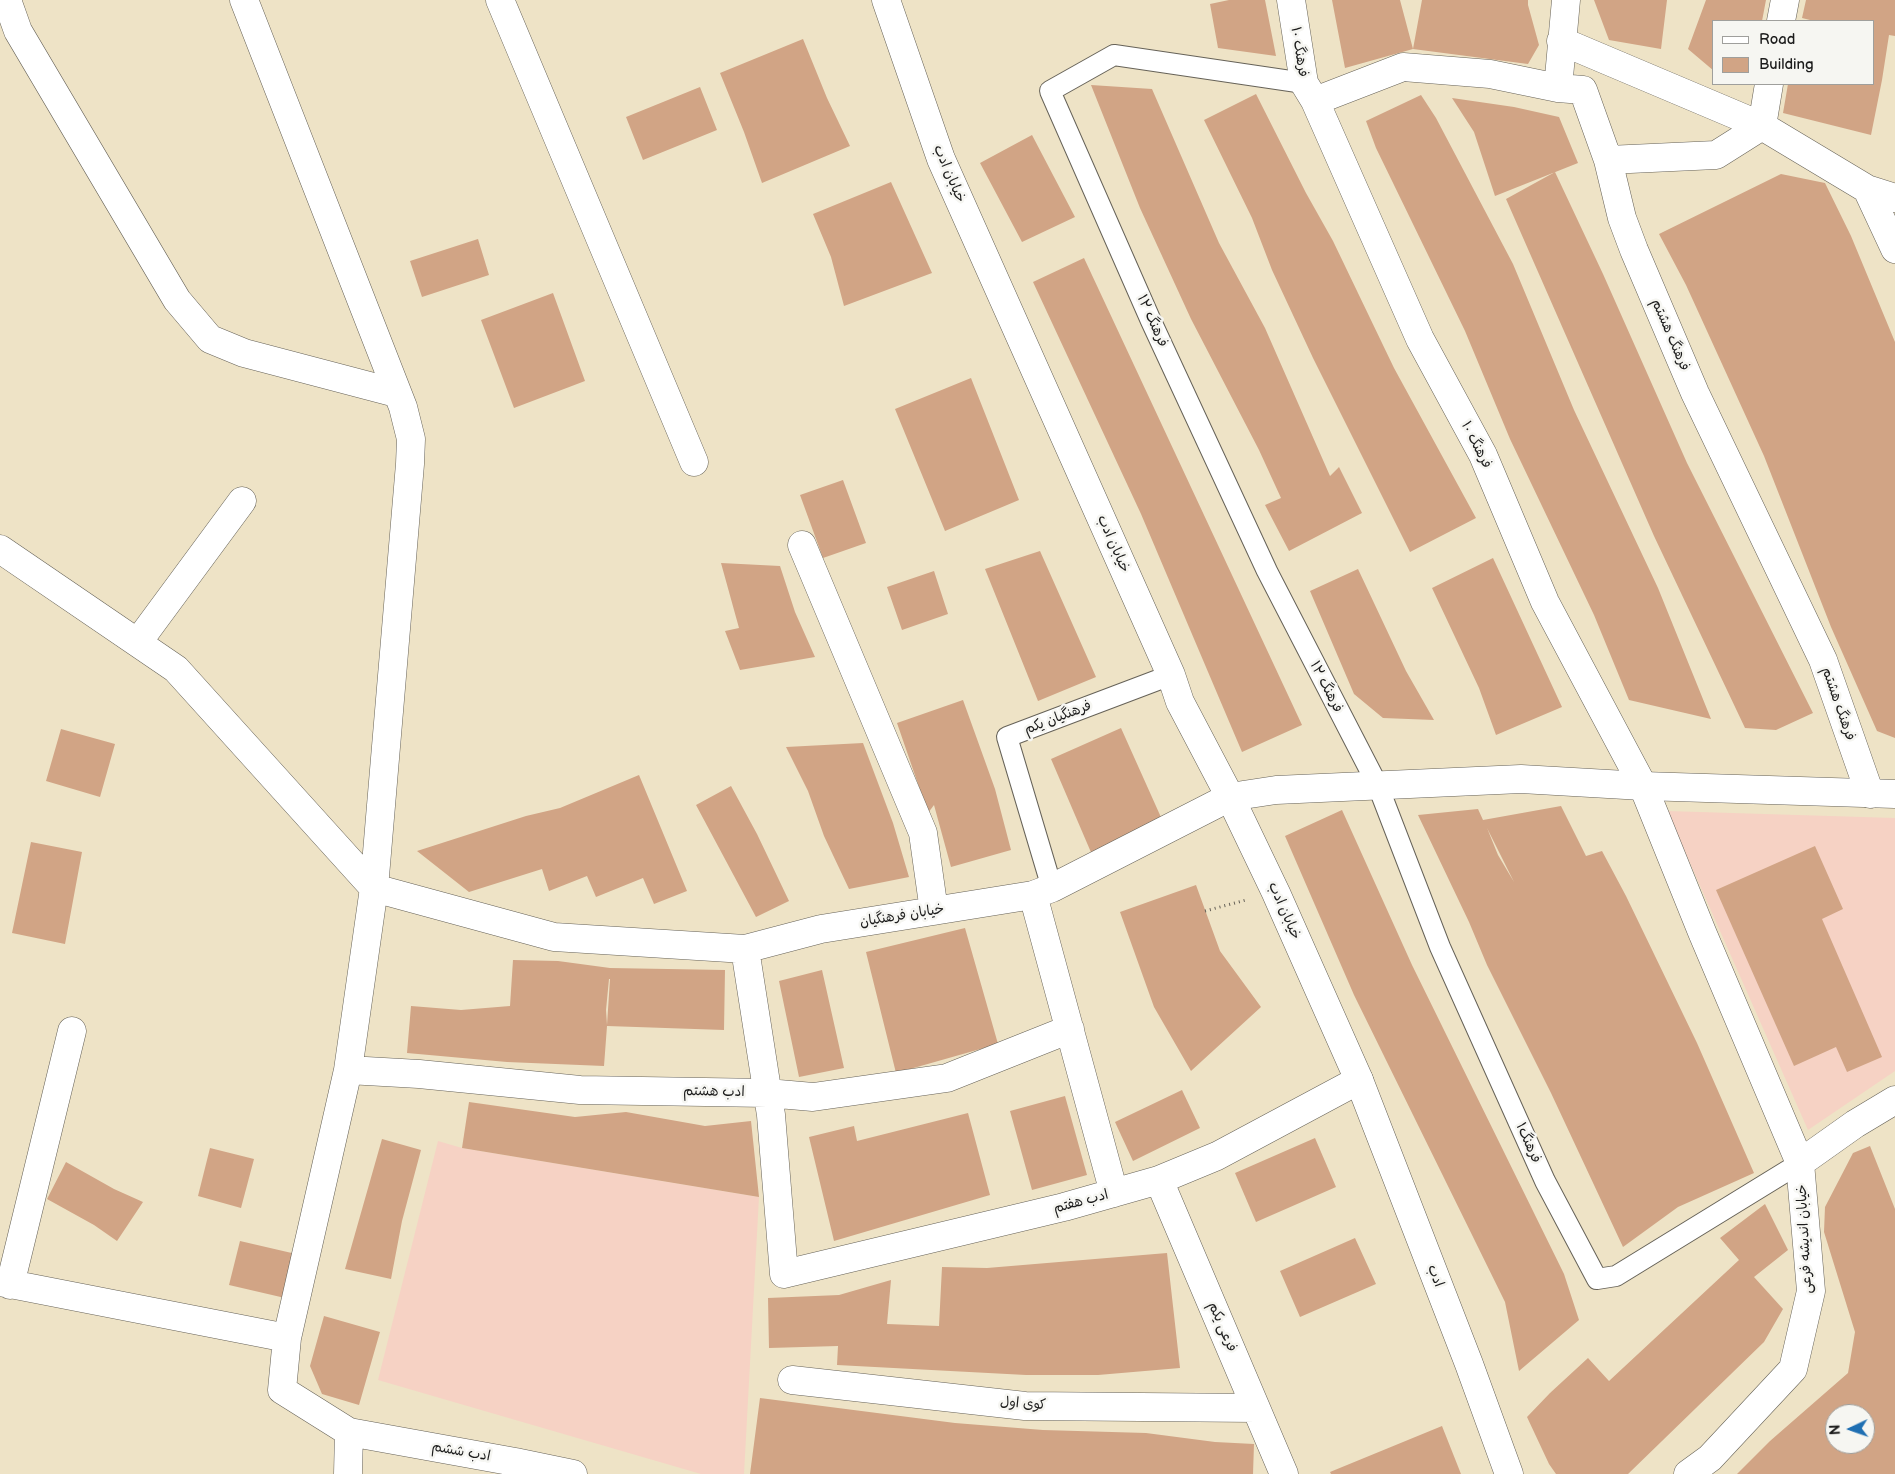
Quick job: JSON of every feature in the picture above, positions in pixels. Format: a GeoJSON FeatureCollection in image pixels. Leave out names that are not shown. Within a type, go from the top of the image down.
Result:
{"type":"FeatureCollection","features":[{"type":"Feature","properties":{"kind":"street"},"geometry":{"type":"LineString","coordinates":[[7,0],[18,31],[177,300],[210,339],[244,353],[396,393]]}},
{"type":"Feature","properties":{"kind":"street"},"geometry":{"type":"LineString","coordinates":[[244,0],[402,407],[410,439],[410,464],[374,888],[348,1070],[286,1338],[282,1390],[349,1432],[348,1474]]}},
{"type":"Feature","properties":{"kind":"street"},"geometry":{"type":"LineString","coordinates":[[500,0],[694,462]]}},
{"type":"Feature","properties":{"kind":"street","name":"خیابان ادب"},"geometry":{"type":"LineString","coordinates":[[886,0],[941,159],[1171,675],[1180,702],[1230,797],[1276,893],[1359,1080]]}},
{"type":"Feature","properties":{"kind":"street","name":"فرهنگ ۱۰"},"geometry":{"type":"LineString","coordinates":[[1291,0],[1309,92],[1420,339],[1483,455],[1546,602],[1643,786],[1702,932],[1800,1163]]}},
{"type":"Feature","properties":{"kind":"street"},"geometry":{"type":"LineString","coordinates":[[1558,88],[1566,0]]}},
{"type":"Feature","properties":{"kind":"street"},"geometry":{"type":"LineString","coordinates":[[1781,20],[1785,0]]}},
{"type":"Feature","properties":{"kind":"street"},"geometry":{"type":"LineString","coordinates":[[1561,41],[1762,126],[1866,189],[1895,198]]}},
{"type":"Feature","properties":{"kind":"street"},"geometry":{"type":"LineString","coordinates":[[1309,92],[1403,67],[1490,74],[1558,88],[1584,90],[1608,160],[1716,155],[1762,126],[1769,85]]}},
{"type":"Feature","properties":{"kind":"street","name":"فرهنگ هشتم"},"geometry":{"type":"LineString","coordinates":[[1608,160],[1622,218],[1695,393],[1823,660],[1883,794]]}},
{"type":"Feature","properties":{"kind":"street"},"geometry":{"type":"LineString","coordinates":[[1866,189],[1895,249]]}},
{"type":"Feature","properties":{"kind":"street"},"geometry":{"type":"LineString","coordinates":[[138,642],[242,501]]}},
{"type":"Feature","properties":{"kind":"street"},"geometry":{"type":"LineString","coordinates":[[802,545],[923,833],[934,911]]}},
{"type":"Feature","properties":{"kind":"street"},"geometry":{"type":"LineString","coordinates":[[0,549],[176,669],[374,888]]}},
{"type":"Feature","properties":{"kind":"street","name":"خیابان فرهنگیان"},"geometry":{"type":"LineString","coordinates":[[374,888],[554,937],[745,949],[821,928],[934,911],[1042,891],[1230,797],[1276,790],[1521,779],[1643,786],[1883,794]]}},
{"type":"Feature","properties":{"kind":"street"},"geometry":{"type":"LineString","coordinates":[[1042,891],[1070,1029],[1114,1194]]}},
{"type":"Feature","properties":{"kind":"street"},"geometry":{"type":"LineString","coordinates":[[745,949],[768,1093]]}},
{"type":"Feature","properties":{"kind":"street","name":"ادب هشتم"},"geometry":{"type":"LineString","coordinates":[[348,1070],[419,1074],[580,1090],[768,1093],[813,1098],[948,1078],[1070,1029]]}},
{"type":"Feature","properties":{"kind":"street"},"geometry":{"type":"LineString","coordinates":[[72,1031],[5,1284],[286,1338]]}},
{"type":"Feature","properties":{"kind":"street","name":"ادب هفتم"},"geometry":{"type":"LineString","coordinates":[[768,1093],[784,1274],[1064,1207],[1159,1180],[1217,1156],[1359,1080]]}},
{"type":"Feature","properties":{"kind":"street","name":"ادب"},"geometry":{"type":"LineString","coordinates":[[1359,1080],[1469,1364],[1509,1474]]}},
{"type":"Feature","properties":{"kind":"street"},"geometry":{"type":"LineString","coordinates":[[1800,1163],[1855,1124],[1895,1100]]}},
{"type":"Feature","properties":{"kind":"street","name":"خیابان اندیشه فرعی"},"geometry":{"type":"LineString","coordinates":[[1688,1474],[1710,1458],[1793,1369],[1811,1291],[1800,1163]]}},
{"type":"Feature","properties":{"kind":"street","name":"فرعی یکم"},"geometry":{"type":"LineString","coordinates":[[1159,1180],[1284,1474]]}},
{"type":"Feature","properties":{"kind":"street","name":"کوی اول"},"geometry":{"type":"LineString","coordinates":[[792,1380],[1025,1406],[1256,1408]]}},
{"type":"Feature","properties":{"kind":"street","name":"ادب ششم"},"geometry":{"type":"LineString","coordinates":[[349,1432],[515,1468],[573,1474]]}},
{"type":"Feature","properties":{"kind":"lane","name":"فرهنگ ۱۲"},"geometry":{"type":"LineString","coordinates":[[1309,92],[1114,55],[1050,91],[1151,321],[1266,572],[1378,786]]}},
{"type":"Feature","properties":{"kind":"lane","name":"فرهنگیان یکم"},"geometry":{"type":"LineString","coordinates":[[1042,891],[1007,737],[1171,675]]}},
{"type":"Feature","properties":{"kind":"lane","name":"فرهنگ۱"},"geometry":{"type":"LineString","coordinates":[[1378,786],[1444,956],[1545,1181],[1597,1279],[1616,1276],[1800,1163]]}},
{"type":"Feature","properties":{"kind":"path"},"geometry":{"type":"LineString","coordinates":[[1205,911],[1276,893]]}},
{"type":"Feature","properties":{"kind":"shaded area"},"geometry":{"type":"Polygon","coordinates":[[[1667,811],[1895,818],[1895,1071],[1808,1130],[1667,811]]]}},
{"type":"Feature","properties":{"kind":"shaded area"},"geometry":{"type":"Polygon","coordinates":[[[438,1141],[462,1148],[759,1197],[744,1474],[701,1474],[378,1380],[438,1141]]]}},
{"type":"Feature","properties":{"kind":"building"},"geometry":{"type":"Polygon","coordinates":[[[1229,0],[1265,0],[1276,56],[1218,48],[1210,4],[1229,0]]]}},
{"type":"Feature","properties":{"kind":"building"},"geometry":{"type":"Polygon","coordinates":[[[1332,0],[1400,0],[1413,49],[1345,68],[1332,0]]]}},
{"type":"Feature","properties":{"kind":"building"},"geometry":{"type":"Polygon","coordinates":[[[1422,0],[1528,0],[1539,45],[1528,64],[1413,49],[1422,0]]]}},
{"type":"Feature","properties":{"kind":"building"},"geometry":{"type":"Polygon","coordinates":[[[1594,0],[1667,0],[1661,49],[1609,40],[1594,0]]]}},
{"type":"Feature","properties":{"kind":"building"},"geometry":{"type":"Polygon","coordinates":[[[1706,0],[1766,0],[1762,20],[1712,20],[1712,69],[1688,49],[1706,0]]]}},
{"type":"Feature","properties":{"kind":"building"},"geometry":{"type":"Polygon","coordinates":[[[1806,0],[1895,0],[1895,36],[1889,35],[1871,135],[1783,113],[1788,85],[1875,85],[1875,20],[1810,20],[1802,18],[1806,0]]]}},
{"type":"Feature","properties":{"kind":"building"},"geometry":{"type":"Polygon","coordinates":[[[803,39],[827,98],[850,146],[762,183],[720,73],[803,39]]]}},
{"type":"Feature","properties":{"kind":"building"},"geometry":{"type":"Polygon","coordinates":[[[1091,85],[1152,89],[1219,243],[1265,328],[1330,476],[1339,467],[1362,513],[1289,551],[1265,505],[1281,498],[1259,450],[1191,319],[1140,208],[1091,85]]]}},
{"type":"Feature","properties":{"kind":"building"},"geometry":{"type":"Polygon","coordinates":[[[700,87],[717,130],[643,160],[626,117],[700,87]]]}},
{"type":"Feature","properties":{"kind":"building"},"geometry":{"type":"Polygon","coordinates":[[[1256,94],[1306,193],[1333,241],[1394,368],[1476,518],[1410,552],[1313,358],[1272,270],[1252,218],[1204,120],[1256,94]]]}},
{"type":"Feature","properties":{"kind":"building"},"geometry":{"type":"Polygon","coordinates":[[[1421,95],[1436,118],[1513,264],[1574,410],[1658,588],[1711,719],[1629,700],[1594,615],[1510,439],[1465,331],[1376,148],[1366,121],[1421,95]]]}},
{"type":"Feature","properties":{"kind":"building"},"geometry":{"type":"Polygon","coordinates":[[[1452,98],[1514,107],[1559,117],[1578,163],[1495,196],[1474,132],[1452,98]]]}},
{"type":"Feature","properties":{"kind":"building"},"geometry":{"type":"Polygon","coordinates":[[[1032,135],[1075,217],[1022,242],[980,163],[1032,135]]]}},
{"type":"Feature","properties":{"kind":"building"},"geometry":{"type":"Polygon","coordinates":[[[1555,172],[1603,274],[1687,463],[1813,713],[1776,730],[1745,728],[1654,536],[1506,199],[1555,172]]]}},
{"type":"Feature","properties":{"kind":"building"},"geometry":{"type":"Polygon","coordinates":[[[1781,174],[1825,183],[1851,236],[1895,342],[1895,738],[1877,731],[1831,627],[1764,456],[1686,285],[1659,234],[1781,174]]]}},
{"type":"Feature","properties":{"kind":"building"},"geometry":{"type":"Polygon","coordinates":[[[891,182],[932,273],[844,306],[831,257],[813,214],[891,182]]]}},
{"type":"Feature","properties":{"kind":"building"},"geometry":{"type":"Polygon","coordinates":[[[478,239],[489,275],[422,297],[410,261],[478,239]]]}},
{"type":"Feature","properties":{"kind":"building"},"geometry":{"type":"Polygon","coordinates":[[[1084,258],[1302,725],[1242,752],[1141,514],[1033,282],[1084,258]]]}},
{"type":"Feature","properties":{"kind":"building"},"geometry":{"type":"Polygon","coordinates":[[[553,293],[585,381],[514,408],[481,320],[553,293]]]}},
{"type":"Feature","properties":{"kind":"building"},"geometry":{"type":"Polygon","coordinates":[[[971,378],[1019,500],[945,531],[895,409],[971,378]]]}},
{"type":"Feature","properties":{"kind":"building"},"geometry":{"type":"Polygon","coordinates":[[[843,480],[866,543],[823,558],[800,495],[843,480]]]}},
{"type":"Feature","properties":{"kind":"building"},"geometry":{"type":"Polygon","coordinates":[[[1040,551],[1096,677],[1038,701],[985,569],[1040,551]]]}},
{"type":"Feature","properties":{"kind":"building"},"geometry":{"type":"Polygon","coordinates":[[[1493,558],[1562,707],[1496,735],[1479,688],[1432,588],[1493,558]]]}},
{"type":"Feature","properties":{"kind":"building"},"geometry":{"type":"Polygon","coordinates":[[[721,563],[780,566],[795,612],[815,657],[740,670],[725,631],[739,628],[721,563]]]}},
{"type":"Feature","properties":{"kind":"building"},"geometry":{"type":"Polygon","coordinates":[[[1358,569],[1406,671],[1434,720],[1383,718],[1354,694],[1310,591],[1358,569]]]}},
{"type":"Feature","properties":{"kind":"building"},"geometry":{"type":"Polygon","coordinates":[[[934,571],[948,614],[902,630],[887,587],[934,571]]]}},
{"type":"Feature","properties":{"kind":"building"},"geometry":{"type":"Polygon","coordinates":[[[963,700],[995,789],[1011,850],[951,867],[934,805],[928,813],[897,723],[963,700]]]}},
{"type":"Feature","properties":{"kind":"building"},"geometry":{"type":"Polygon","coordinates":[[[1121,728],[1164,824],[1093,857],[1051,759],[1121,728]]]}},
{"type":"Feature","properties":{"kind":"building"},"geometry":{"type":"Polygon","coordinates":[[[61,729],[115,744],[100,797],[46,781],[61,729]]]}},
{"type":"Feature","properties":{"kind":"building"},"geometry":{"type":"Polygon","coordinates":[[[863,743],[893,823],[909,877],[849,889],[824,836],[808,791],[786,747],[863,743]]]}},
{"type":"Feature","properties":{"kind":"building"},"geometry":{"type":"Polygon","coordinates":[[[639,775],[687,891],[654,904],[643,878],[596,897],[587,876],[549,891],[542,869],[469,892],[417,851],[526,816],[560,808],[639,775]]]}},
{"type":"Feature","properties":{"kind":"building"},"geometry":{"type":"Polygon","coordinates":[[[731,786],[757,834],[789,901],[756,917],[696,805],[731,786]]]}},
{"type":"Feature","properties":{"kind":"building"},"geometry":{"type":"Polygon","coordinates":[[[1561,806],[1586,856],[1602,851],[1626,896],[1697,1043],[1754,1173],[1678,1207],[1623,1247],[1551,1093],[1487,965],[1469,922],[1418,815],[1478,809],[1483,820],[1561,806]],[[1487,828],[1498,855],[1514,882],[1487,828]]]}},
{"type":"Feature","properties":{"kind":"building"},"geometry":{"type":"Polygon","coordinates":[[[1342,810],[1412,965],[1564,1274],[1579,1320],[1519,1371],[1505,1302],[1354,995],[1285,836],[1342,810]]]}},
{"type":"Feature","properties":{"kind":"building"},"geometry":{"type":"Polygon","coordinates":[[[31,842],[82,852],[65,944],[12,933],[31,842]]]}},
{"type":"Feature","properties":{"kind":"building"},"geometry":{"type":"Polygon","coordinates":[[[1815,846],[1843,909],[1822,919],[1882,1057],[1847,1072],[1836,1047],[1794,1066],[1716,890],[1815,846]]]}},
{"type":"Feature","properties":{"kind":"building"},"geometry":{"type":"Polygon","coordinates":[[[1196,885],[1220,951],[1261,1007],[1191,1071],[1154,1007],[1120,912],[1196,885]]]}},
{"type":"Feature","properties":{"kind":"building"},"geometry":{"type":"Polygon","coordinates":[[[965,928],[998,1044],[896,1073],[866,952],[965,928]]]}},
{"type":"Feature","properties":{"kind":"building"},"geometry":{"type":"Polygon","coordinates":[[[513,960],[558,961],[610,968],[725,970],[724,1030],[607,1026],[604,1066],[507,1062],[407,1053],[411,1006],[461,1010],[510,1006],[513,960]],[[610,979],[606,1010],[607,1025],[610,979]]]}},
{"type":"Feature","properties":{"kind":"building"},"geometry":{"type":"Polygon","coordinates":[[[822,970],[844,1068],[799,1077],[779,981],[822,970]]]}},
{"type":"Feature","properties":{"kind":"building"},"geometry":{"type":"Polygon","coordinates":[[[1182,1090],[1200,1128],[1133,1161],[1115,1122],[1182,1090]]]}},
{"type":"Feature","properties":{"kind":"building"},"geometry":{"type":"Polygon","coordinates":[[[1065,1096],[1087,1175],[1032,1190],[1010,1111],[1065,1096]]]}},
{"type":"Feature","properties":{"kind":"building"},"geometry":{"type":"Polygon","coordinates":[[[469,1102],[575,1117],[626,1112],[705,1126],[751,1121],[759,1197],[462,1148],[469,1102]]]}},
{"type":"Feature","properties":{"kind":"building"},"geometry":{"type":"Polygon","coordinates":[[[968,1113],[990,1195],[834,1241],[809,1137],[854,1126],[857,1141],[968,1113]]]}},
{"type":"Feature","properties":{"kind":"building"},"geometry":{"type":"Polygon","coordinates":[[[1315,1138],[1336,1187],[1256,1222],[1235,1173],[1315,1138]]]}},
{"type":"Feature","properties":{"kind":"building"},"geometry":{"type":"Polygon","coordinates":[[[382,1139],[421,1150],[402,1221],[391,1279],[345,1269],[382,1139]]]}},
{"type":"Feature","properties":{"kind":"building"},"geometry":{"type":"Polygon","coordinates":[[[1870,1146],[1895,1209],[1895,1474],[1737,1474],[1770,1441],[1848,1373],[1855,1332],[1824,1232],[1825,1207],[1853,1153],[1870,1146]]]}},
{"type":"Feature","properties":{"kind":"building"},"geometry":{"type":"Polygon","coordinates":[[[210,1148],[254,1159],[241,1208],[198,1196],[210,1148]]]}},
{"type":"Feature","properties":{"kind":"building"},"geometry":{"type":"Polygon","coordinates":[[[66,1162],[114,1189],[143,1202],[117,1241],[94,1225],[47,1199],[66,1162]]]}},
{"type":"Feature","properties":{"kind":"building"},"geometry":{"type":"Polygon","coordinates":[[[1765,1204],[1788,1250],[1754,1277],[1783,1309],[1764,1342],[1628,1474],[1556,1474],[1549,1464],[1527,1417],[1588,1358],[1609,1381],[1739,1260],[1720,1238],[1765,1204]]]}},
{"type":"Feature","properties":{"kind":"building"},"geometry":{"type":"Polygon","coordinates":[[[1355,1238],[1376,1284],[1300,1317],[1280,1271],[1355,1238]]]}},
{"type":"Feature","properties":{"kind":"building"},"geometry":{"type":"Polygon","coordinates":[[[240,1241],[296,1254],[285,1298],[229,1285],[240,1241]]]}},
{"type":"Feature","properties":{"kind":"building"},"geometry":{"type":"Polygon","coordinates":[[[1167,1253],[1180,1368],[1098,1375],[1026,1375],[837,1365],[838,1346],[769,1348],[768,1298],[839,1295],[891,1280],[887,1324],[939,1326],[942,1267],[987,1268],[1167,1253]]]}},
{"type":"Feature","properties":{"kind":"building"},"geometry":{"type":"Polygon","coordinates":[[[324,1316],[380,1332],[359,1405],[322,1394],[310,1366],[324,1316]]]}},
{"type":"Feature","properties":{"kind":"building"},"geometry":{"type":"Polygon","coordinates":[[[760,1398],[955,1423],[1043,1430],[1146,1433],[1215,1442],[1254,1444],[1253,1474],[750,1474],[760,1398]]]}},
{"type":"Feature","properties":{"kind":"building"},"geometry":{"type":"Polygon","coordinates":[[[1442,1426],[1461,1474],[1331,1474],[1330,1472],[1442,1426]]]}}]}
